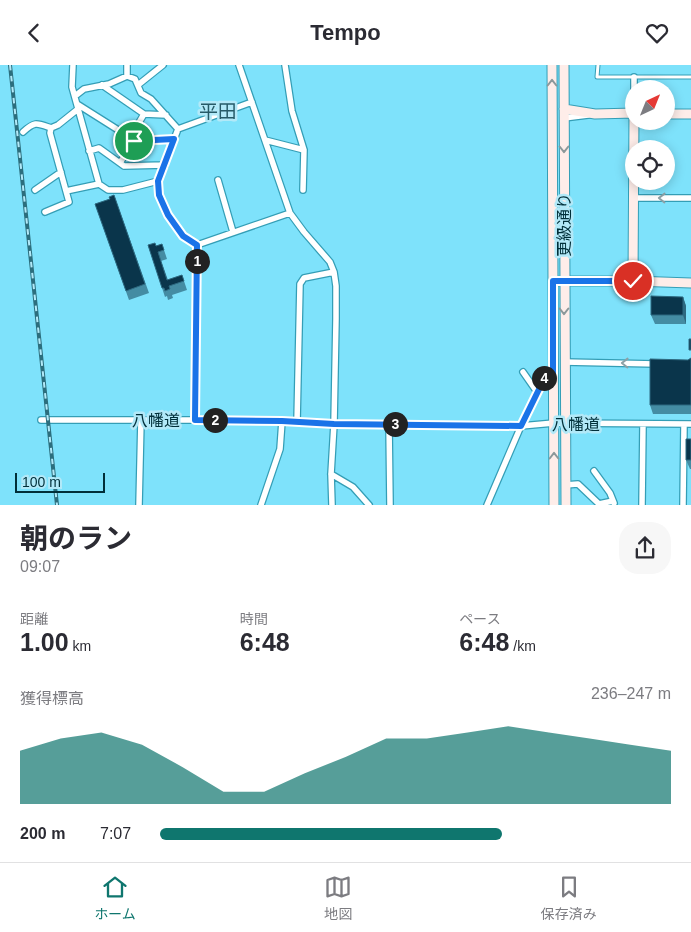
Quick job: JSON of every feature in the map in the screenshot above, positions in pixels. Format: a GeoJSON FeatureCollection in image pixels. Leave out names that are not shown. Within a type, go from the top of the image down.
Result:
{"type":"FeatureCollection","features":[{"type":"Feature","properties":{"kind":"street"},"geometry":{"type":"LineString","coordinates":[[73,65],[72,87],[99,184],[108,190],[123,190],[158,181]]}},
{"type":"Feature","properties":{"kind":"street"},"geometry":{"type":"LineString","coordinates":[[127,65],[127,76]]}},
{"type":"Feature","properties":{"kind":"street"},"geometry":{"type":"LineString","coordinates":[[138,85],[163,65]]}},
{"type":"Feature","properties":{"kind":"street"},"geometry":{"type":"LineString","coordinates":[[239,65],[290,213],[330,262],[334,272],[336,295],[334,424],[331,474],[332,505]]}},
{"type":"Feature","properties":{"kind":"street"},"geometry":{"type":"LineString","coordinates":[[285,65],[292,111],[304,150],[303,189]]}},
{"type":"Feature","properties":{"kind":"street","name":"更級通り"},"geometry":{"type":"LineString","coordinates":[[552,65],[554,505]]}},
{"type":"Feature","properties":{"kind":"street","name":"更級通り"},"geometry":{"type":"LineString","coordinates":[[564,65],[566,505]]}},
{"type":"Feature","properties":{"kind":"street"},"geometry":{"type":"LineString","coordinates":[[75,96],[84,89],[109,84],[127,76],[135,79],[141,93],[151,99],[178,129]]}},
{"type":"Feature","properties":{"kind":"street"},"geometry":{"type":"LineString","coordinates":[[102,85],[144,114],[166,115]]}},
{"type":"Feature","properties":{"kind":"street"},"geometry":{"type":"LineString","coordinates":[[197,245],[183,236],[168,215],[159,195],[158,181],[174,139],[178,129],[252,102]]}},
{"type":"Feature","properties":{"kind":"street"},"geometry":{"type":"LineString","coordinates":[[23,132],[31,124],[38,123],[51,128],[58,125],[78,106]]}},
{"type":"Feature","properties":{"kind":"street"},"geometry":{"type":"LineString","coordinates":[[78,106],[132,139],[174,139]]}},
{"type":"Feature","properties":{"kind":"street"},"geometry":{"type":"LineString","coordinates":[[564,113],[625,113]]}},
{"type":"Feature","properties":{"kind":"street"},"geometry":{"type":"LineString","coordinates":[[120,163],[144,114]]}},
{"type":"Feature","properties":{"kind":"street"},"geometry":{"type":"LineString","coordinates":[[675,114],[691,114]]}},
{"type":"Feature","properties":{"kind":"street"},"geometry":{"type":"LineString","coordinates":[[45,212],[69,202],[50,133],[51,128]]}},
{"type":"Feature","properties":{"kind":"street"},"geometry":{"type":"LineString","coordinates":[[633,281],[634,130]]}},
{"type":"Feature","properties":{"kind":"street"},"geometry":{"type":"LineString","coordinates":[[265,140],[304,150]]}},
{"type":"Feature","properties":{"kind":"street"},"geometry":{"type":"LineString","coordinates":[[89,151],[99,148],[124,166],[165,165]]}},
{"type":"Feature","properties":{"kind":"street"},"geometry":{"type":"LineString","coordinates":[[35,190],[61,172]]}},
{"type":"Feature","properties":{"kind":"street"},"geometry":{"type":"LineString","coordinates":[[218,180],[233,233]]}},
{"type":"Feature","properties":{"kind":"street"},"geometry":{"type":"LineString","coordinates":[[66,191],[99,184]]}},
{"type":"Feature","properties":{"kind":"street"},"geometry":{"type":"LineString","coordinates":[[633,198],[691,199]]}},
{"type":"Feature","properties":{"kind":"street"},"geometry":{"type":"LineString","coordinates":[[197,245],[290,213]]}},
{"type":"Feature","properties":{"kind":"street"},"geometry":{"type":"LineString","coordinates":[[195,420],[197,245]]}},
{"type":"Feature","properties":{"kind":"street"},"geometry":{"type":"LineString","coordinates":[[297,422],[300,284],[304,279],[334,272]]}},
{"type":"Feature","properties":{"kind":"street"},"geometry":{"type":"LineString","coordinates":[[553,281],[691,283]]}},
{"type":"Feature","properties":{"kind":"street"},"geometry":{"type":"LineString","coordinates":[[564,362],[662,364]]}},
{"type":"Feature","properties":{"kind":"street"},"geometry":{"type":"LineString","coordinates":[[523,372],[538,392]]}},
{"type":"Feature","properties":{"kind":"street"},"geometry":{"type":"LineString","coordinates":[[487,505],[521,426],[545,377],[553,374]]}},
{"type":"Feature","properties":{"kind":"street","name":"八幡道"},"geometry":{"type":"LineString","coordinates":[[41,420],[282,421],[334,424],[521,426],[554,423],[688,424]]}},
{"type":"Feature","properties":{"kind":"street"},"geometry":{"type":"LineString","coordinates":[[139,505],[141,421]]}},
{"type":"Feature","properties":{"kind":"street"},"geometry":{"type":"LineString","coordinates":[[261,505],[280,449],[282,421]]}},
{"type":"Feature","properties":{"kind":"street"},"geometry":{"type":"LineString","coordinates":[[389,424],[390,505]]}},
{"type":"Feature","properties":{"kind":"street"},"geometry":{"type":"LineString","coordinates":[[642,505],[643,424]]}},
{"type":"Feature","properties":{"kind":"street"},"geometry":{"type":"LineString","coordinates":[[683,505],[688,424]]}},
{"type":"Feature","properties":{"kind":"street"},"geometry":{"type":"LineString","coordinates":[[566,485],[578,484],[599,504],[614,503],[610,493],[594,471]]}},
{"type":"Feature","properties":{"kind":"street"},"geometry":{"type":"LineString","coordinates":[[331,474],[353,487],[368,505]]}},
{"type":"Feature","properties":{"kind":"lane"},"geometry":{"type":"LineString","coordinates":[[598,65],[597,77],[691,77]]}},
{"type":"Feature","properties":{"kind":"building"},"geometry":{"type":"Polygon","coordinates":[[[114,195],[145,284],[126,291],[95,204],[110,199],[109,197],[114,195]]]}},
{"type":"Feature","properties":{"kind":"building"},"geometry":{"type":"Polygon","coordinates":[[[155,243],[156,246],[162,244],[164,250],[158,252],[167,280],[182,275],[184,281],[169,286],[170,289],[165,291],[162,288],[148,245],[155,243]]]}},
{"type":"Feature","properties":{"kind":"building"},"geometry":{"type":"Polygon","coordinates":[[[651,296],[683,297],[683,315],[651,315],[651,296]]]}},
{"type":"Feature","properties":{"kind":"building"},"geometry":{"type":"Polygon","coordinates":[[[689,339],[691,339],[691,350],[689,350],[689,339]]]}},
{"type":"Feature","properties":{"kind":"building"},"geometry":{"type":"Polygon","coordinates":[[[691,358],[691,405],[650,405],[650,359],[688,360],[691,358]]]}},
{"type":"Feature","properties":{"kind":"building"},"geometry":{"type":"Polygon","coordinates":[[[686,439],[691,439],[691,460],[686,460],[686,439]]]}},
{"type":"Feature","properties":{"kind":"railway"},"geometry":{"type":"LineString","coordinates":[[10,65],[57,505]]}},
{"type":"Feature","properties":{"kind":"district","name":"平田"},"geometry":{"type":"Point","coordinates":[218,111]}},
{"type":"Feature","properties":{"kind":"route"},"geometry":{"type":"LineString","coordinates":[[134,141],[174,139],[158,181],[159,195],[168,215],[183,236],[197,245],[195,420],[521,426],[545,377],[553,374],[553,281],[633,281]]}}]}
